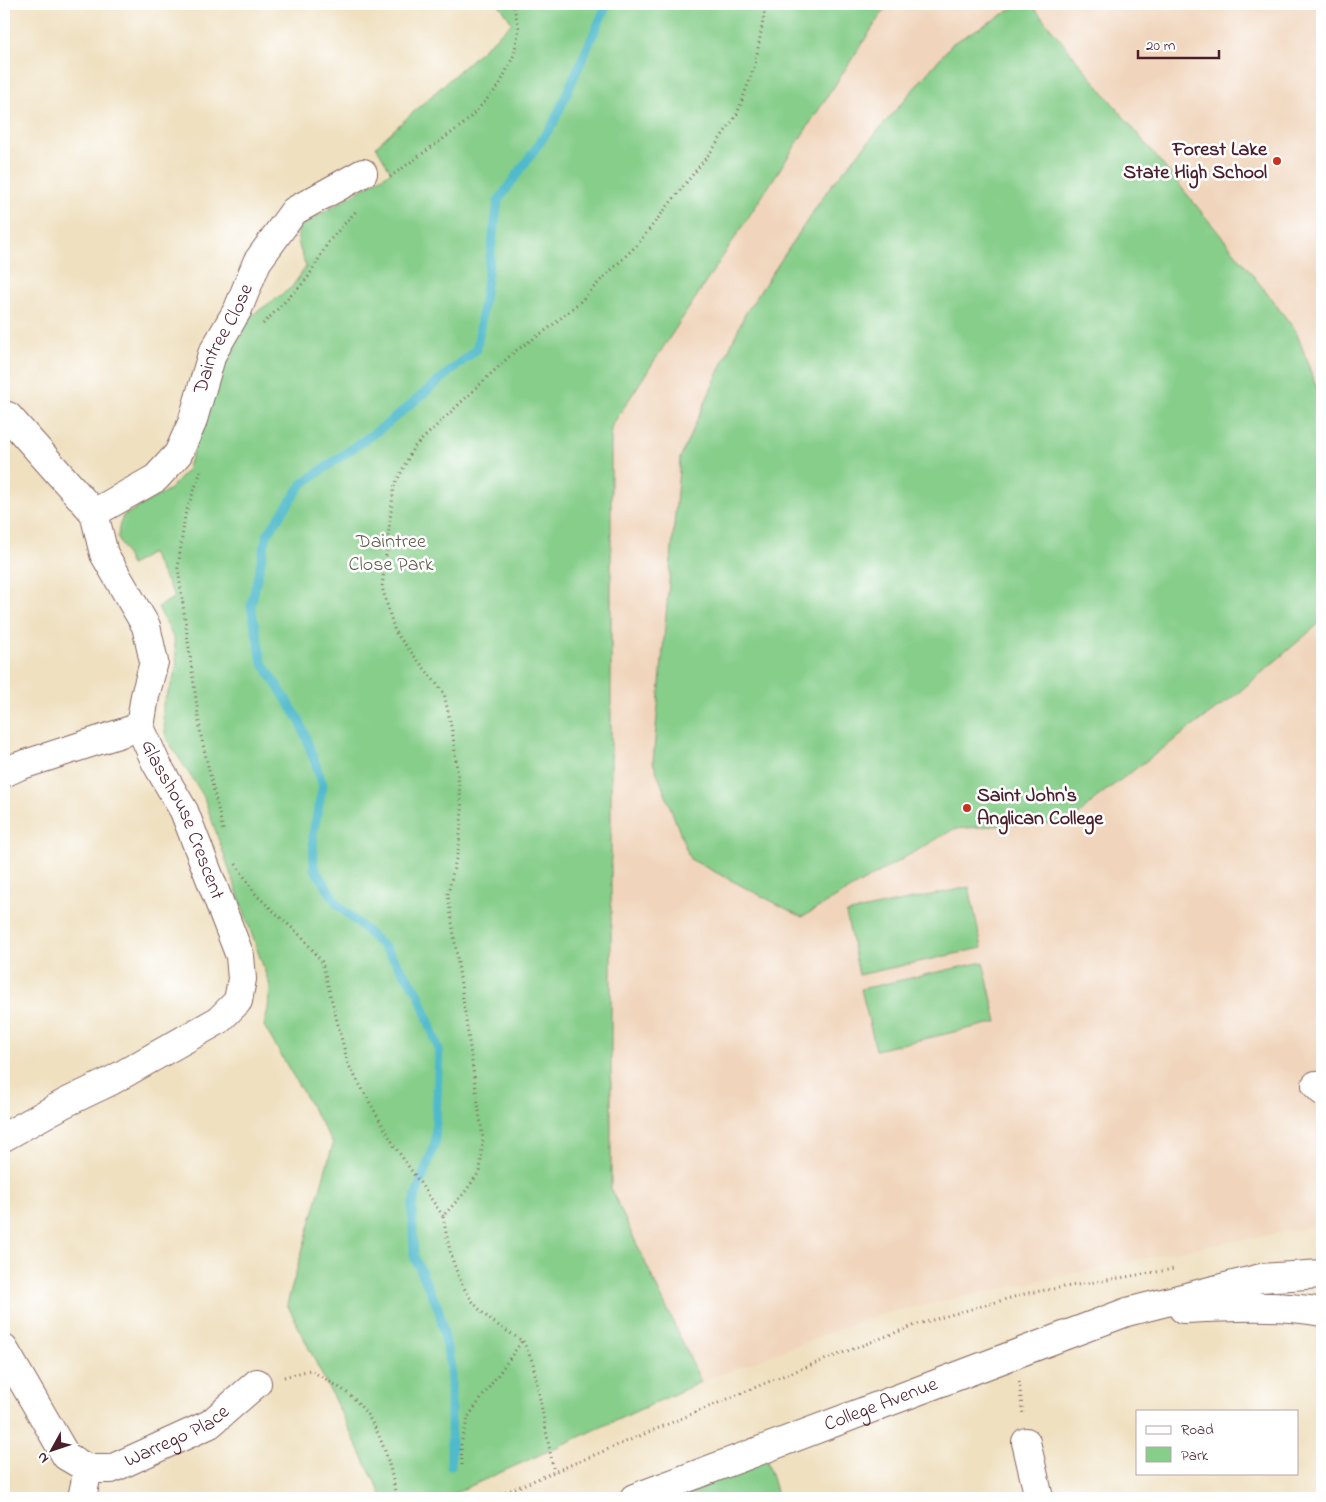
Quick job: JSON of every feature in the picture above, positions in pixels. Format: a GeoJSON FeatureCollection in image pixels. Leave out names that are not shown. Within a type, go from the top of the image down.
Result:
{"type":"FeatureCollection","features":[{"type":"Feature","properties":{"kind":"street","name":"Daintree Close"},"geometry":{"type":"LineString","coordinates":[[94,513],[156,478],[178,454],[192,423],[212,354],[238,309],[257,262],[294,211],[374,177]]}},
{"type":"Feature","properties":{"kind":"street","name":"Glasshouse Crescent"},"geometry":{"type":"LineString","coordinates":[[4,415],[8,416],[94,513],[104,554],[146,626],[154,662],[145,696],[140,727],[156,762],[184,811],[240,956],[242,979],[238,1001],[219,1020],[111,1081],[65,1103],[4,1137]]}},
{"type":"Feature","properties":{"kind":"street"},"geometry":{"type":"LineString","coordinates":[[4,773],[19,766],[140,727]]}},
{"type":"Feature","properties":{"kind":"street"},"geometry":{"type":"LineString","coordinates":[[1322,1085],[1316,1085],[1322,1091]]}},
{"type":"Feature","properties":{"kind":"street","name":"College Avenue"},"geometry":{"type":"LineString","coordinates":[[634,1498],[1127,1312],[1261,1278],[1322,1274]]}},
{"type":"Feature","properties":{"kind":"street","name":"College Avenue"},"geometry":{"type":"LineString","coordinates":[[1127,1312],[1245,1307],[1301,1308],[1322,1312]]}},
{"type":"Feature","properties":{"kind":"street"},"geometry":{"type":"LineString","coordinates":[[4,1349],[66,1456],[88,1469],[82,1498]]}},
{"type":"Feature","properties":{"kind":"street","name":"Warrego Place"},"geometry":{"type":"LineString","coordinates":[[88,1469],[111,1469],[210,1424],[257,1383]]}},
{"type":"Feature","properties":{"kind":"street"},"geometry":{"type":"LineString","coordinates":[[1026,1442],[1039,1498]]}},
{"type":"Feature","properties":{"kind":"path"},"geometry":{"type":"LineString","coordinates":[[374,177],[465,122],[499,86],[514,55],[519,28],[513,4]]}},
{"type":"Feature","properties":{"kind":"path"},"geometry":{"type":"LineString","coordinates":[[443,1216],[465,1192],[480,1171],[483,1140],[448,894],[459,846],[462,810],[453,736],[444,693],[395,632],[382,587],[394,487],[413,448],[514,352],[549,328],[581,301],[636,246],[712,150],[737,114],[755,65],[766,4]]}},
{"type":"Feature","properties":{"kind":"path"},"geometry":{"type":"LineString","coordinates":[[260,327],[306,279],[329,241],[360,206]]}},
{"type":"Feature","properties":{"kind":"path"},"geometry":{"type":"LineString","coordinates":[[204,463],[185,515],[178,568],[201,736],[224,833]]}},
{"type":"Feature","properties":{"kind":"path"},"geometry":{"type":"LineString","coordinates":[[233,859],[256,895],[303,938],[322,962],[348,1064],[395,1147],[443,1216],[450,1256],[467,1294],[484,1315],[522,1340],[533,1363],[554,1472]]}},
{"type":"Feature","properties":{"kind":"path"},"geometry":{"type":"LineString","coordinates":[[492,1498],[780,1377],[918,1324],[1028,1293],[1184,1268]]}},
{"type":"Feature","properties":{"kind":"path"},"geometry":{"type":"LineString","coordinates":[[462,1465],[461,1444],[468,1417],[522,1340]]}},
{"type":"Feature","properties":{"kind":"path"},"geometry":{"type":"LineString","coordinates":[[257,1383],[310,1370],[347,1393],[368,1416],[385,1449],[396,1498]]}},
{"type":"Feature","properties":{"kind":"shaded area","name":"Saint John's Anglican College"},"geometry":{"type":"Polygon","coordinates":[[[888,4],[1322,4],[1322,1225],[1168,1253],[877,1315],[701,1382],[611,1189],[611,427],[888,4]]]}},
{"type":"Feature","properties":{"kind":"green space","name":"Daintree Close Park"},"geometry":{"type":"Polygon","coordinates":[[[499,4],[888,4],[611,427],[611,1189],[701,1382],[444,1498],[383,1498],[287,1304],[333,1144],[264,1026],[270,986],[203,795],[166,738],[163,703],[171,686],[177,665],[174,639],[158,607],[175,597],[151,553],[131,565],[118,538],[123,516],[170,489],[187,470],[220,367],[251,316],[291,288],[306,267],[298,242],[299,227],[391,172],[376,146],[512,23],[499,4]]]}},
{"type":"Feature","properties":{"kind":"green space"},"geometry":{"type":"Polygon","coordinates":[[[1021,4],[1031,4],[1245,265],[1296,331],[1322,403],[1322,621],[1238,693],[1096,798],[1070,824],[1031,823],[954,829],[802,917],[690,859],[653,762],[680,458],[745,314],[829,188],[953,43],[1021,4]]]}},
{"type":"Feature","properties":{"kind":"green space"},"geometry":{"type":"Polygon","coordinates":[[[969,887],[982,948],[859,975],[846,913],[969,887]]]}},
{"type":"Feature","properties":{"kind":"green space"},"geometry":{"type":"Polygon","coordinates":[[[983,962],[997,1022],[876,1050],[861,989],[983,962]]]}},
{"type":"Feature","properties":{"kind":"green space"},"geometry":{"type":"Polygon","coordinates":[[[763,1447],[778,1498],[641,1498],[763,1447]]]}},
{"type":"Feature","properties":{"kind":"waterway"},"geometry":{"type":"LineString","coordinates":[[451,1466],[451,1367],[439,1310],[414,1256],[412,1206],[435,1143],[439,1050],[418,992],[386,949],[338,905],[314,868],[313,834],[323,785],[300,721],[262,662],[251,606],[267,535],[302,484],[387,424],[477,349],[498,201],[553,124],[607,4]]}},
{"type":"Feature","properties":{"kind":"place","name":"Forest Lake State High School"},"geometry":{"type":"Point","coordinates":[1277,161]}},
{"type":"Feature","properties":{"kind":"place","name":"Saint John's Anglican College"},"geometry":{"type":"Point","coordinates":[967,808]}}]}
